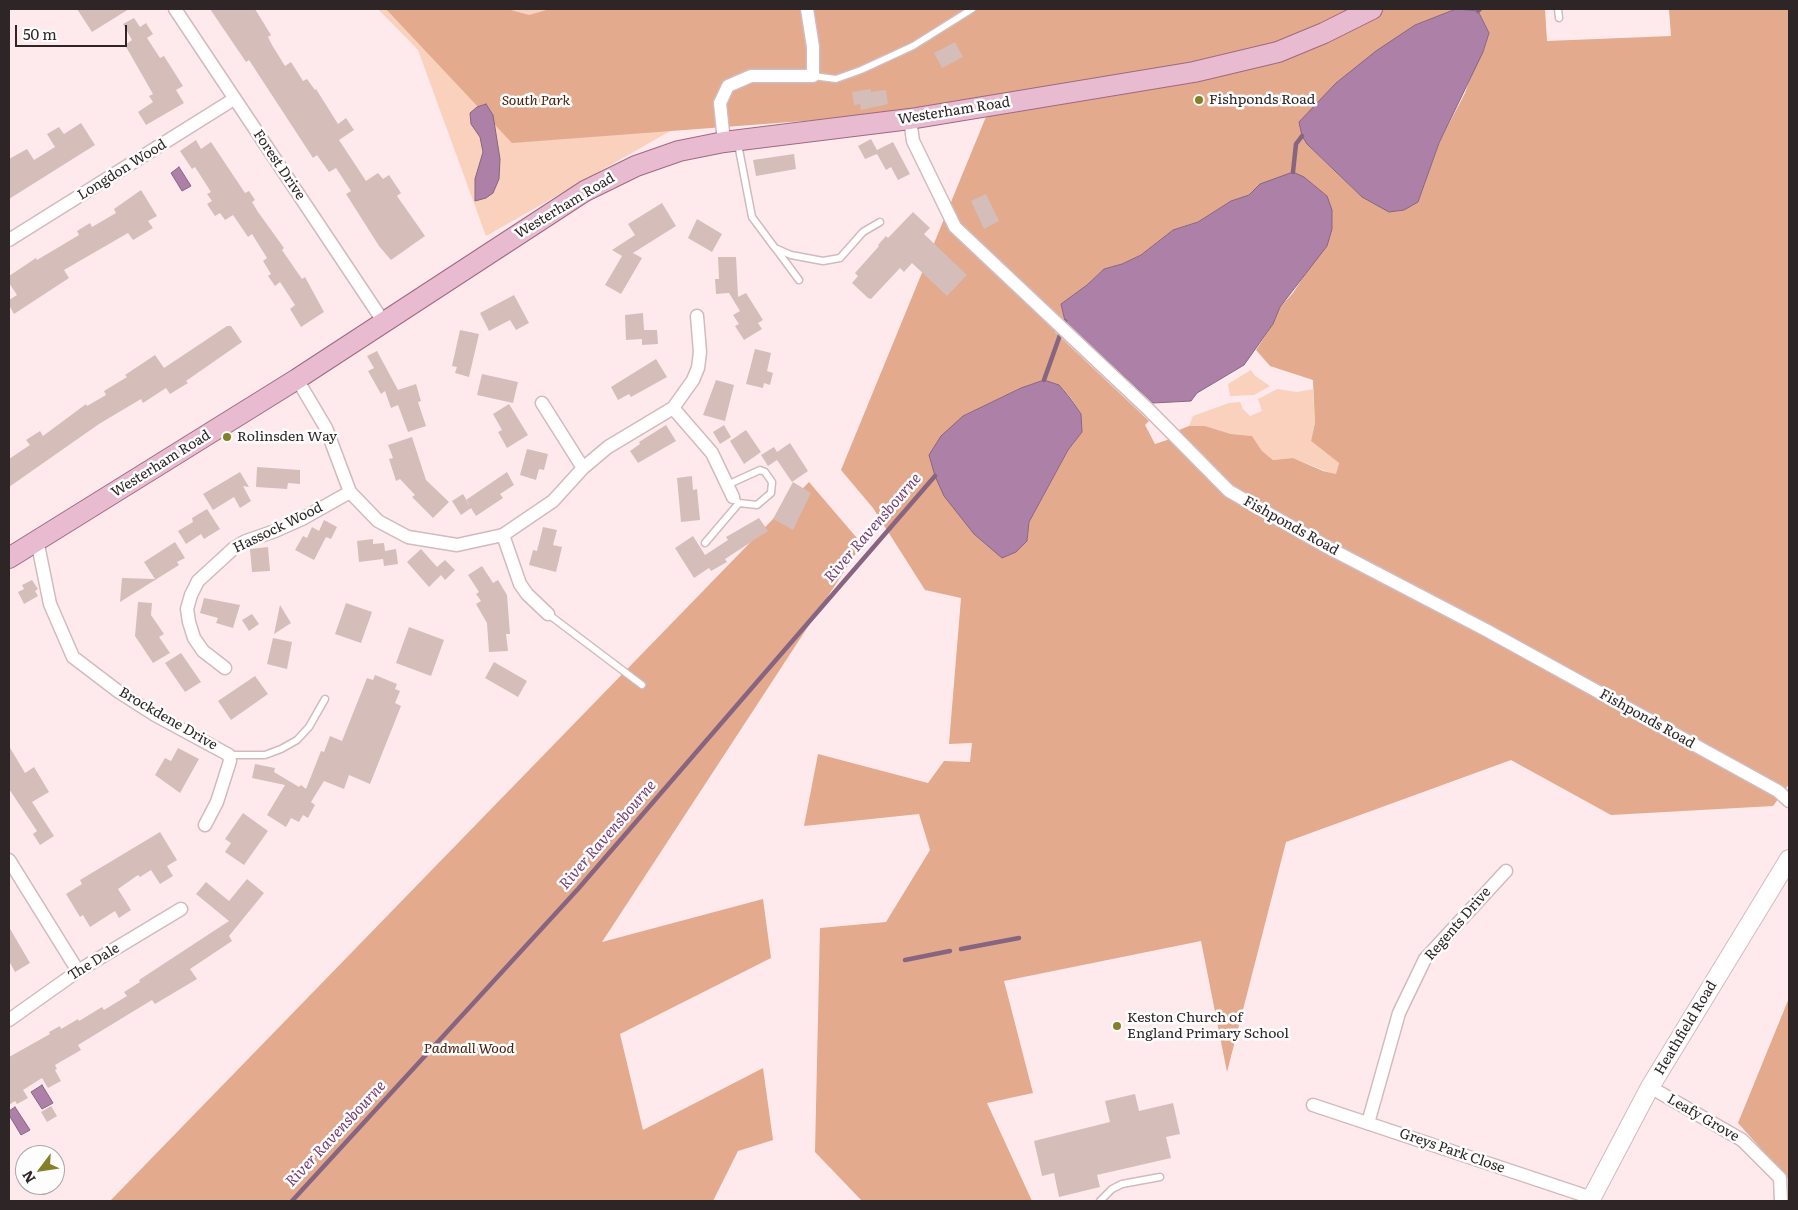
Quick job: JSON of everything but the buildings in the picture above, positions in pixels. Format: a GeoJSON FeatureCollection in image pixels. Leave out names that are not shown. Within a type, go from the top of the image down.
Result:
{"type":"FeatureCollection","features":[{"type":"Feature","properties":{"kind":"main road","name":"Westerham Road"},"geometry":{"type":"LineString","coordinates":[[9,558],[297,378],[585,191],[636,166],[679,151],[730,141],[910,118],[1194,72],[1278,52],[1324,33],[1372,9]]}},
{"type":"Feature","properties":{"kind":"main road","name":"Heathfield Road"},"geometry":{"type":"LineString","coordinates":[[1591,1200],[1650,1087],[1789,858]]}},
{"type":"Feature","properties":{"kind":"street","name":"Forest Drive"},"geometry":{"type":"LineString","coordinates":[[174,9],[384,322]]}},
{"type":"Feature","properties":{"kind":"street"},"geometry":{"type":"LineString","coordinates":[[730,141],[720,103],[728,86],[751,76],[813,76],[813,47],[807,9]]}},
{"type":"Feature","properties":{"kind":"street","name":"Longdon Wood"},"geometry":{"type":"LineString","coordinates":[[9,240],[234,99]]}},
{"type":"Feature","properties":{"kind":"street","name":"Fishponds Road"},"geometry":{"type":"LineString","coordinates":[[910,118],[913,141],[955,227],[1159,419],[1229,491],[1327,547],[1486,630],[1778,791],[1789,801]]}},
{"type":"Feature","properties":{"kind":"street"},"geometry":{"type":"LineString","coordinates":[[297,378],[326,428],[350,492],[378,520],[408,537],[457,545],[503,535],[553,501],[583,468],[608,447],[673,408],[693,380],[698,368],[700,352],[697,316]]}},
{"type":"Feature","properties":{"kind":"street"},"geometry":{"type":"LineString","coordinates":[[542,403],[583,468]]}},
{"type":"Feature","properties":{"kind":"street"},"geometry":{"type":"LineString","coordinates":[[673,408],[712,453],[736,500]]}},
{"type":"Feature","properties":{"kind":"street","name":"Hassock Wood"},"geometry":{"type":"LineString","coordinates":[[224,668],[203,651],[194,638],[189,622],[187,609],[191,595],[198,582],[234,548],[246,541],[302,519],[350,492]]}},
{"type":"Feature","properties":{"kind":"street"},"geometry":{"type":"LineString","coordinates":[[503,535],[520,584],[527,594],[548,614]]}},
{"type":"Feature","properties":{"kind":"street","name":"Brockdene Drive"},"geometry":{"type":"LineString","coordinates":[[37,540],[50,604],[73,657],[126,697],[229,755],[230,761],[217,802],[205,825]]}},
{"type":"Feature","properties":{"kind":"street"},"geometry":{"type":"LineString","coordinates":[[9,860],[78,971]]}},
{"type":"Feature","properties":{"kind":"street","name":"Regents Drive"},"geometry":{"type":"LineString","coordinates":[[1368,1123],[1399,1013],[1426,959],[1506,871]]}},
{"type":"Feature","properties":{"kind":"street","name":"The Dale"},"geometry":{"type":"LineString","coordinates":[[9,1020],[78,971],[182,909]]}},
{"type":"Feature","properties":{"kind":"street","name":"Leafy Grove"},"geometry":{"type":"LineString","coordinates":[[1650,1087],[1742,1140],[1780,1178],[1781,1201]]}},
{"type":"Feature","properties":{"kind":"street","name":"Greys Park Close"},"geometry":{"type":"LineString","coordinates":[[1313,1105],[1591,1200]]}},
{"type":"Feature","properties":{"kind":"lane"},"geometry":{"type":"LineString","coordinates":[[813,76],[836,78],[861,70],[913,46],[972,9]]}},
{"type":"Feature","properties":{"kind":"lane"},"geometry":{"type":"LineString","coordinates":[[1558,9],[1559,18]]}},
{"type":"Feature","properties":{"kind":"lane"},"geometry":{"type":"LineString","coordinates":[[730,141],[752,217],[799,280]]}},
{"type":"Feature","properties":{"kind":"lane"},"geometry":{"type":"LineString","coordinates":[[775,248],[791,255],[823,261],[840,258],[863,232],[880,222]]}},
{"type":"Feature","properties":{"kind":"lane"},"geometry":{"type":"LineString","coordinates":[[705,543],[736,500],[757,505],[766,499],[773,488],[769,477],[760,470],[754,470],[727,485]]}},
{"type":"Feature","properties":{"kind":"lane"},"geometry":{"type":"LineString","coordinates":[[548,614],[642,685]]}},
{"type":"Feature","properties":{"kind":"lane"},"geometry":{"type":"LineString","coordinates":[[229,755],[265,755],[297,740],[309,727],[325,699]]}},
{"type":"Feature","properties":{"kind":"lane"},"geometry":{"type":"LineString","coordinates":[[1100,1201],[1112,1189],[1122,1184],[1160,1177]]}},
{"type":"Feature","properties":{"kind":"green space","name":"South Park"},"geometry":{"type":"Polygon","coordinates":[[[378,9],[611,9],[693,118],[486,236],[418,50],[378,9]]]}},
{"type":"Feature","properties":{"kind":"green space"},"geometry":{"type":"Polygon","coordinates":[[[386,9],[507,9],[529,15],[550,9],[1456,9],[1415,25],[1336,83],[1307,144],[1362,197],[1418,202],[1439,143],[1465,93],[1489,33],[1478,11],[1467,9],[1545,9],[1547,41],[1671,36],[1669,9],[1789,9],[1789,784],[1773,806],[1611,815],[1511,760],[1286,842],[1227,1072],[1201,941],[1004,981],[1033,1093],[987,1103],[1032,1201],[862,1201],[815,1152],[820,928],[886,922],[930,850],[919,814],[804,826],[818,754],[928,783],[944,761],[970,762],[972,743],[949,744],[961,598],[925,590],[873,508],[841,470],[990,107],[512,143],[386,9]],[[1304,177],[1260,184],[1249,195],[1231,201],[1198,222],[1173,230],[1141,255],[1122,264],[1104,269],[1087,285],[1061,304],[1065,321],[1055,332],[1149,421],[1145,425],[1155,444],[1170,439],[1199,471],[1208,464],[1179,430],[1189,426],[1205,426],[1231,434],[1252,436],[1262,451],[1273,460],[1293,458],[1323,471],[1336,474],[1339,463],[1311,441],[1315,423],[1313,380],[1270,366],[1256,350],[1273,324],[1280,307],[1293,293],[1313,262],[1327,196],[1304,177]],[[1044,380],[1021,388],[963,416],[1027,541],[1029,522],[1068,450],[1082,432],[1081,414],[1071,398],[1059,385],[1044,380]]]}},
{"type":"Feature","properties":{"kind":"green space"},"geometry":{"type":"Polygon","coordinates":[[[1251,370],[1255,376],[1270,386],[1254,395],[1230,396],[1228,384],[1251,370]]]}},
{"type":"Feature","properties":{"kind":"green space"},"geometry":{"type":"Polygon","coordinates":[[[1277,389],[1297,392],[1313,389],[1315,423],[1311,441],[1339,463],[1336,475],[1293,458],[1273,460],[1262,451],[1252,436],[1231,434],[1205,426],[1189,426],[1193,416],[1229,403],[1240,402],[1243,409],[1250,416],[1262,411],[1258,399],[1277,389]]]}},
{"type":"Feature","properties":{"kind":"green space","name":"Padmall Wood"},"geometry":{"type":"Polygon","coordinates":[[[809,482],[862,544],[602,942],[763,899],[771,958],[620,1034],[643,1130],[763,1068],[773,1140],[738,1151],[713,1201],[110,1201],[809,482]]]}},
{"type":"Feature","properties":{"kind":"green space"},"geometry":{"type":"Polygon","coordinates":[[[1789,998],[1789,1180],[1738,1123],[1789,998]]]}},
{"type":"Feature","properties":{"kind":"shaded area"},"geometry":{"type":"Polygon","coordinates":[[[1456,9],[1478,11],[1489,33],[1483,52],[1439,143],[1418,202],[1404,210],[1389,212],[1362,197],[1307,144],[1302,136],[1299,122],[1336,83],[1376,51],[1415,25],[1456,9]]]}},
{"type":"Feature","properties":{"kind":"shaded area"},"geometry":{"type":"Polygon","coordinates":[[[486,104],[493,115],[500,159],[499,179],[493,193],[486,198],[475,201],[475,179],[483,152],[480,137],[471,124],[470,113],[477,107],[486,104]]]}},
{"type":"Feature","properties":{"kind":"shaded area"},"geometry":{"type":"Polygon","coordinates":[[[179,167],[191,186],[182,191],[171,173],[179,167]]]}},
{"type":"Feature","properties":{"kind":"shaded area"},"geometry":{"type":"Polygon","coordinates":[[[1293,172],[1304,177],[1327,196],[1332,210],[1332,229],[1327,246],[1280,307],[1273,324],[1244,365],[1197,393],[1191,401],[1153,403],[1065,321],[1061,304],[1087,285],[1104,269],[1122,264],[1141,255],[1173,230],[1198,222],[1231,201],[1249,195],[1260,184],[1293,172]]]}},
{"type":"Feature","properties":{"kind":"shaded area"},"geometry":{"type":"Polygon","coordinates":[[[1044,380],[1059,385],[1070,398],[1081,414],[1082,432],[1068,450],[1029,522],[1027,541],[1016,552],[1002,558],[974,534],[944,496],[935,476],[929,455],[941,436],[963,416],[1021,388],[1044,380]]]}},
{"type":"Feature","properties":{"kind":"shaded area"},"geometry":{"type":"Polygon","coordinates":[[[42,1085],[53,1103],[42,1109],[31,1092],[42,1085]]]}},
{"type":"Feature","properties":{"kind":"shaded area"},"geometry":{"type":"Polygon","coordinates":[[[15,1107],[30,1130],[21,1135],[9,1115],[9,1111],[15,1107]]]}},
{"type":"Feature","properties":{"kind":"waterway"},"geometry":{"type":"LineString","coordinates":[[1293,172],[1296,144],[1302,136]]}},
{"type":"Feature","properties":{"kind":"waterway"},"geometry":{"type":"LineString","coordinates":[[1044,380],[1065,321]]}},
{"type":"Feature","properties":{"kind":"waterway","name":"River Ravensbourne"},"geometry":{"type":"LineString","coordinates":[[292,1201],[578,889],[935,476]]}},
{"type":"Feature","properties":{"kind":"waterway"},"geometry":{"type":"LineString","coordinates":[[961,949],[1019,938]]}},
{"type":"Feature","properties":{"kind":"waterway"},"geometry":{"type":"LineString","coordinates":[[905,960],[950,951]]}},
{"type":"Feature","properties":{"kind":"place","name":"Fishponds Road"},"geometry":{"type":"Point","coordinates":[1199,100]}},
{"type":"Feature","properties":{"kind":"place","name":"Rolinsden Way"},"geometry":{"type":"Point","coordinates":[227,437]}},
{"type":"Feature","properties":{"kind":"place","name":"Keston Church of England Primary School"},"geometry":{"type":"Point","coordinates":[1117,1026]}}]}
